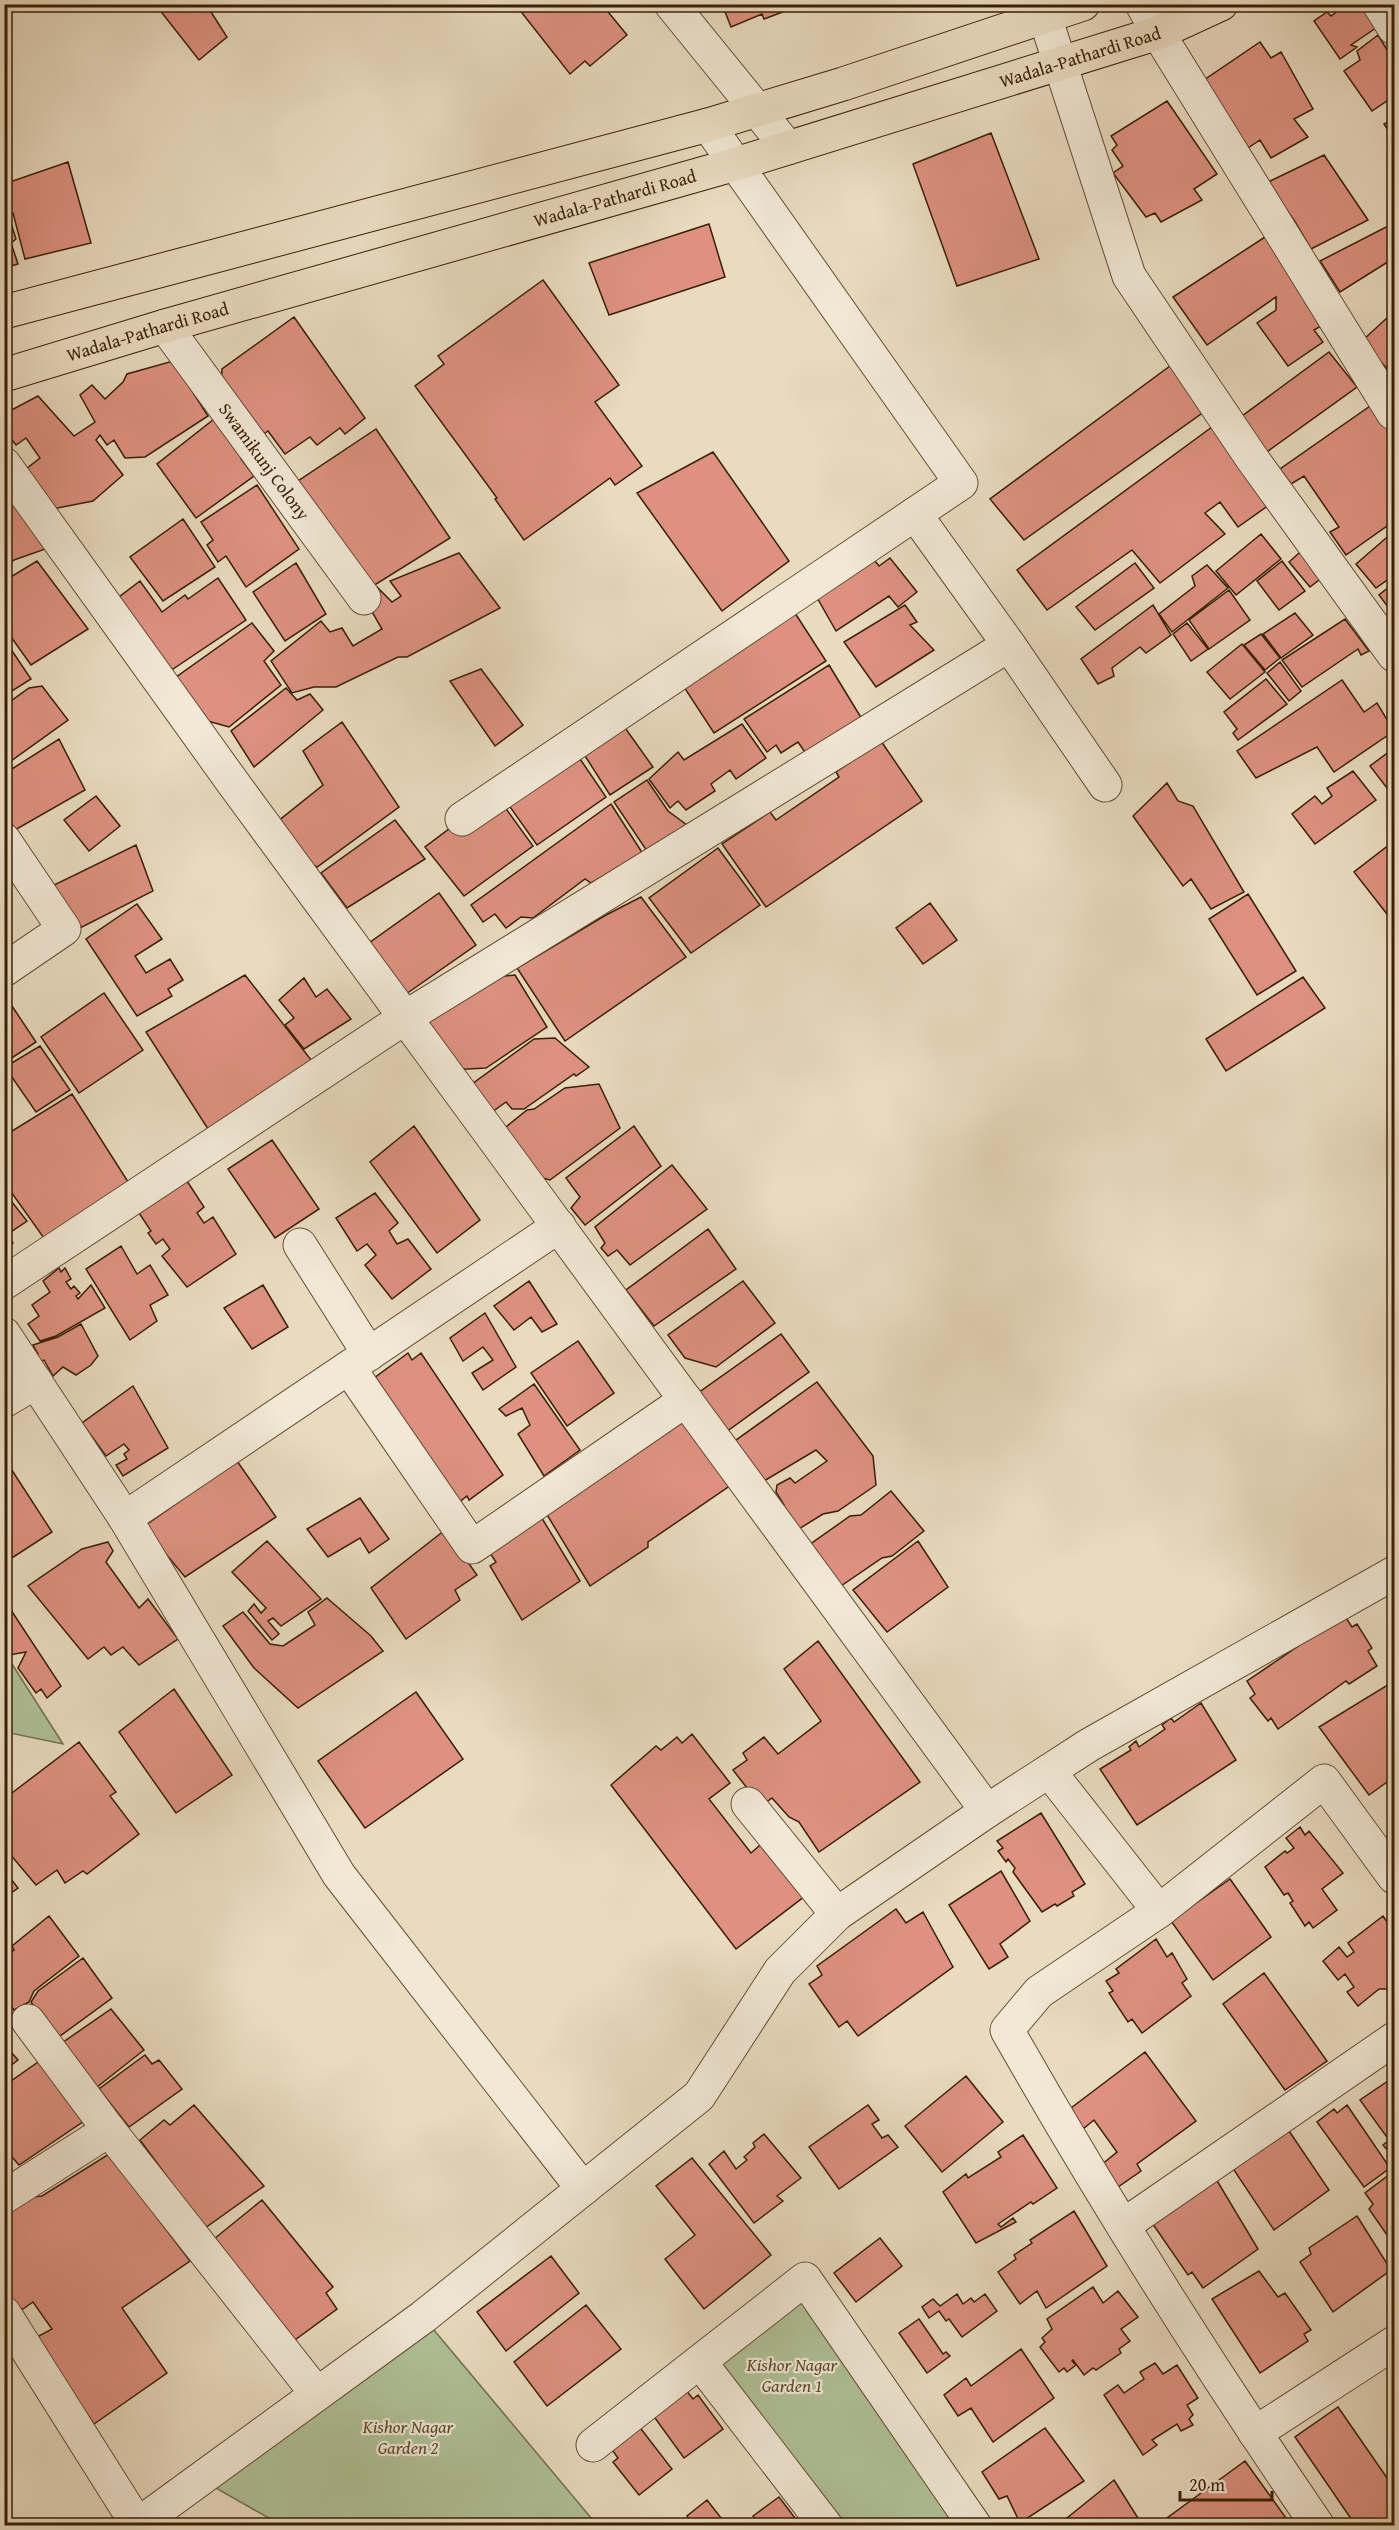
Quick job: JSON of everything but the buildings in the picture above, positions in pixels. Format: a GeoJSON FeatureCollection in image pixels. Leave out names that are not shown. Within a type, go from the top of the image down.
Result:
{"type":"FeatureCollection","features":[{"type":"Feature","properties":{"kind":"main road"},"geometry":{"type":"LineString","coordinates":[[4,312],[708,125],[1083,4]]}},
{"type":"Feature","properties":{"kind":"main road","name":"Wadala-Pathardi Road"},"geometry":{"type":"LineString","coordinates":[[4,375],[165,326],[736,164],[1158,33],[1221,4]]}},
{"type":"Feature","properties":{"kind":"street"},"geometry":{"type":"LineString","coordinates":[[671,4],[788,148]]}},
{"type":"Feature","properties":{"kind":"street"},"geometry":{"type":"LineString","coordinates":[[1142,4],[1393,413]]}},
{"type":"Feature","properties":{"kind":"street"},"geometry":{"type":"LineString","coordinates":[[1379,4],[1395,28]]}},
{"type":"Feature","properties":{"kind":"street"},"geometry":{"type":"LineString","coordinates":[[1046,17],[1129,276],[1251,457],[1395,655]]}},
{"type":"Feature","properties":{"kind":"street"},"geometry":{"type":"LineString","coordinates":[[462,819],[961,483],[708,125]]}},
{"type":"Feature","properties":{"kind":"street","name":"Swamikunj Colony"},"geometry":{"type":"LineString","coordinates":[[165,326],[363,598]]}},
{"type":"Feature","properties":{"kind":"street"},"geometry":{"type":"LineString","coordinates":[[4,464],[231,780],[987,1810]]}},
{"type":"Feature","properties":{"kind":"street"},"geometry":{"type":"LineString","coordinates":[[915,514],[1105,785]]}},
{"type":"Feature","properties":{"kind":"street"},"geometry":{"type":"LineString","coordinates":[[4,1283],[406,1017],[1008,645]]}},
{"type":"Feature","properties":{"kind":"street"},"geometry":{"type":"LineString","coordinates":[[4,840],[64,929],[4,970]]}},
{"type":"Feature","properties":{"kind":"street"},"geometry":{"type":"LineString","coordinates":[[125,1518],[558,1226]]}},
{"type":"Feature","properties":{"kind":"street"},"geometry":{"type":"LineString","coordinates":[[300,1245],[359,1361],[472,1547],[686,1400]]}},
{"type":"Feature","properties":{"kind":"street"},"geometry":{"type":"LineString","coordinates":[[4,1334],[125,1518],[339,1875],[583,2189]]}},
{"type":"Feature","properties":{"kind":"street"},"geometry":{"type":"LineString","coordinates":[[4,1401],[36,1382]]}},
{"type":"Feature","properties":{"kind":"street"},"geometry":{"type":"LineString","coordinates":[[4,2313],[137,2525],[423,2317],[699,2096],[780,1971],[837,1914],[987,1810],[1100,1739],[1395,1573]]}},
{"type":"Feature","properties":{"kind":"street"},"geometry":{"type":"LineString","coordinates":[[1049,1771],[1159,1911]]}},
{"type":"Feature","properties":{"kind":"street"},"geometry":{"type":"LineString","coordinates":[[1318,2526],[1254,2433],[1060,2124],[1007,2030],[1039,1992],[1159,1911],[1324,1781],[1395,1877]]}},
{"type":"Feature","properties":{"kind":"street"},"geometry":{"type":"LineString","coordinates":[[748,1804],[837,1914]]}},
{"type":"Feature","properties":{"kind":"street"},"geometry":{"type":"LineString","coordinates":[[28,2021],[109,2130],[317,2394]]}},
{"type":"Feature","properties":{"kind":"street"},"geometry":{"type":"LineString","coordinates":[[1124,2225],[1395,2039]]}},
{"type":"Feature","properties":{"kind":"street"},"geometry":{"type":"LineString","coordinates":[[4,2197],[109,2130]]}},
{"type":"Feature","properties":{"kind":"street"},"geometry":{"type":"LineString","coordinates":[[593,2445],[805,2279],[975,2526]]}},
{"type":"Feature","properties":{"kind":"street"},"geometry":{"type":"LineString","coordinates":[[1254,2433],[1395,2343]]}},
{"type":"Feature","properties":{"kind":"street"},"geometry":{"type":"LineString","coordinates":[[700,2362],[826,2526]]}},
{"type":"Feature","properties":{"kind":"green space"},"geometry":{"type":"Polygon","coordinates":[[[5,1653],[63,1744],[5,1732],[5,1653]]]}},
{"type":"Feature","properties":{"kind":"green space","name":"Kishor Nagar Garden 1"},"geometry":{"type":"Polygon","coordinates":[[[805,2279],[973,2525],[826,2525],[700,2362],[805,2279]]]}},
{"type":"Feature","properties":{"kind":"green space","name":"Kishor Nagar Garden 2"},"geometry":{"type":"Polygon","coordinates":[[[423,2317],[597,2525],[281,2525],[200,2479],[423,2317]]]}}]}
